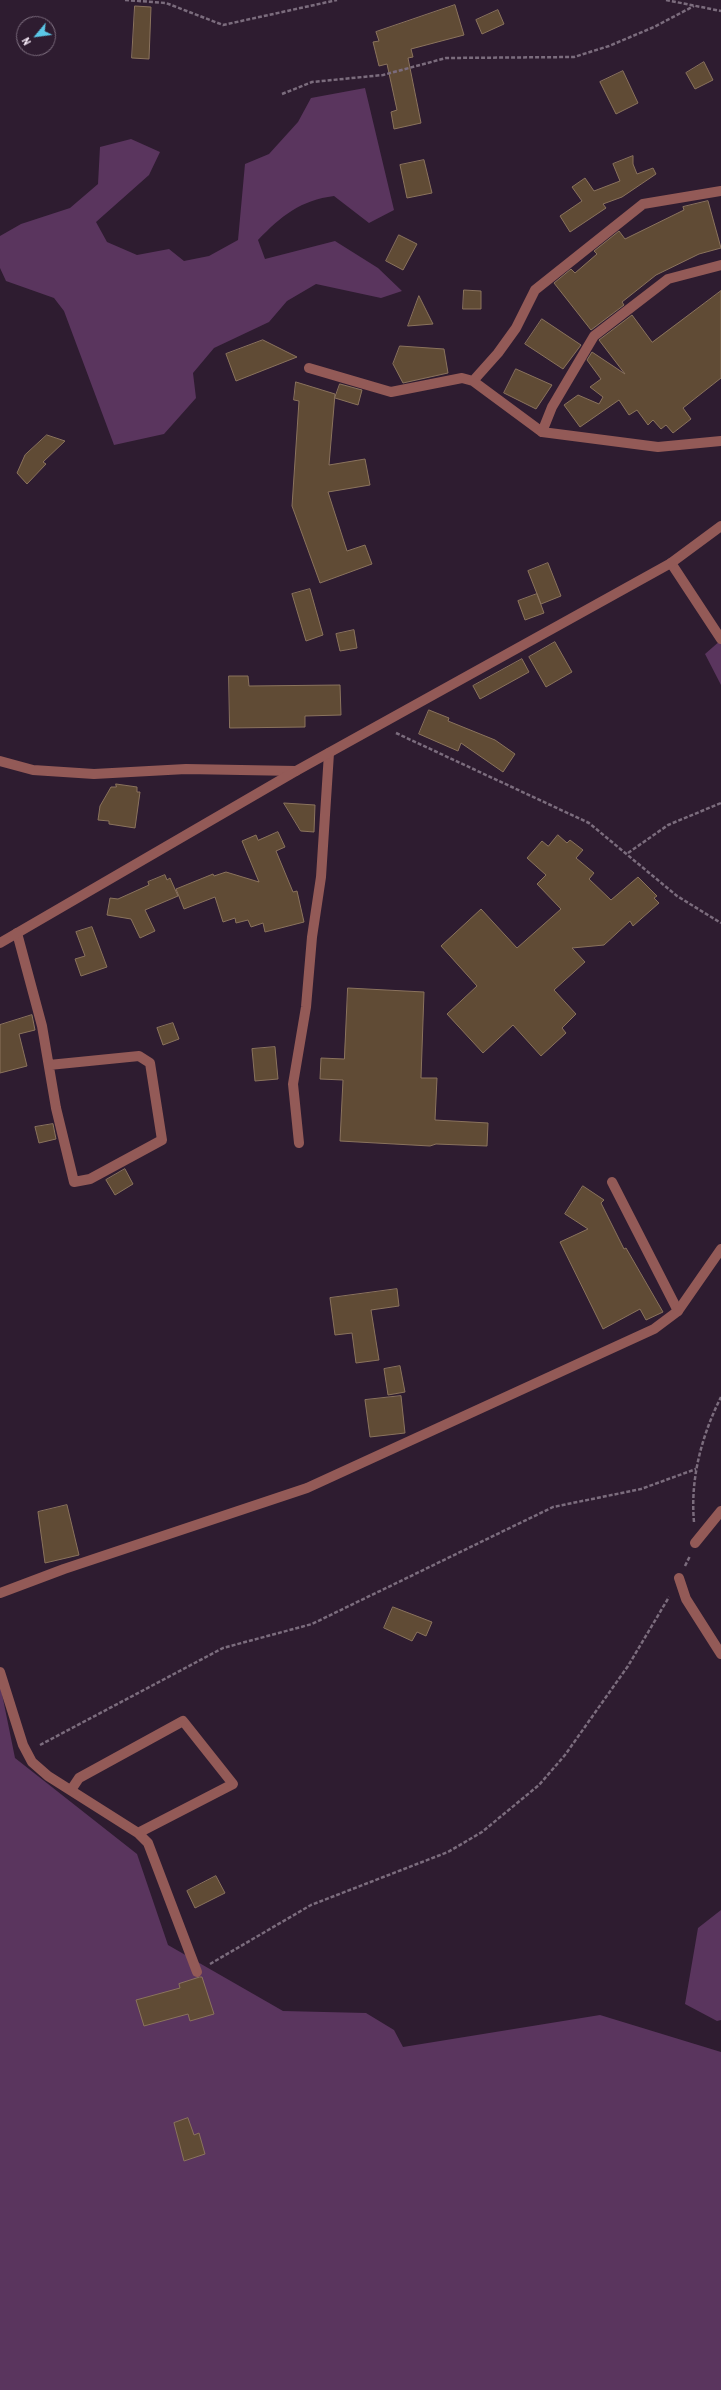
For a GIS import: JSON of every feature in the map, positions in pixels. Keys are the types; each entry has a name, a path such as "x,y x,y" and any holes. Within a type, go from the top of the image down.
{"street":[{"path":"473,381 498,353 516,328 535,290 644,204 721,191"},
{"path":"542,432 552,407 594,336 668,279 721,266"},
{"path":"308,368 391,392 462,378 473,381 542,432 658,447 721,441"},
{"path":"0,943 296,771 671,563 721,526"},
{"path":"671,563 721,639"},
{"path":"299,1143 293,1084 306,1007 312,937 321,877 329,753"},
{"path":"0,761 33,770 94,774 186,769 296,771"},
{"path":"17,933 42,1026 56,1108 74,1182 90,1179 162,1140 150,1063 139,1056 49,1064"},
{"path":"612,1182 678,1311"},
{"path":"0,1593 64,1568 307,1488 654,1329 678,1311 721,1249"},
{"path":"695,1543 721,1511"},
{"path":"679,1578 686,1599 721,1654"},
{"path":"0,1672 32,1762 48,1776 138,1833 148,1843 197,1972"},
{"path":"71,1790 79,1778 183,1721 233,1784 138,1833"}],"path":[{"path":"125,0 166,3 223,25 337,0"},
{"path":"666,0 721,11"},
{"path":"282,94 312,82 383,75 446,58 574,58 648,30 694,6"},
{"path":"378,725 589,823 628,853 677,896 721,923"},
{"path":"628,853 668,825 721,803"},
{"path":"197,1972 310,1905 448,1852 482,1832 539,1785 565,1755 628,1666 679,1578 695,1543 692,1494 696,1469 710,1418 721,1396"},
{"path":"27,1751 223,1648 312,1624 553,1507 641,1489 696,1469"}],"shaded area":[{"path":"365,88 394,210 369,223 334,196 322,198 311,201 292,210 258,240 265,259 335,241 378,268 402,291 381,298 316,284 287,301 269,322 214,348 193,373 196,398 164,434 114,445 64,311 54,298 6,281 0,268 0,236 21,224 70,208 98,184 100,147 131,139 160,152 149,175 96,222 107,242 137,255 169,249 184,261 209,256 238,240 245,164 269,154 298,122 311,98"},
{"path":"721,640 721,685 705,654"},
{"path":"0,1684 15,1758 137,1854 168,1945 283,2011 366,2013 394,2030 403,2047 600,2015 721,2052 721,2390 0,2390"},
{"path":"721,1910 721,2020 717,2021 685,2004 698,1928"}],"building":[{"path":"455,5 464,35 411,49 413,57 408,58 421,123 394,129 391,112 397,110 387,64 379,66 373,42 379,41 376,32"},
{"path":"135,6 151,7 149,59 132,58"},
{"path":"498,10 504,24 482,34 476,20"},
{"path":"704,62 713,80 695,89 686,73"},
{"path":"623,71 638,103 616,114 600,82"},
{"path":"633,156 633,164 637,174 653,168 656,174 622,197 603,204 606,208 570,232 560,216 582,201 572,187 585,178 594,191 620,181 613,164"},
{"path":"424,160 432,193 407,198 400,165"},
{"path":"708,201 721,248 699,254 656,275 622,302 624,305 591,330 554,283 571,269 575,273 597,254 594,251 619,231 625,239 684,210 683,207"},
{"path":"399,235 417,244 403,270 386,261"},
{"path":"464,290 481,291 481,309 463,309"},
{"path":"721,291 721,378 683,408 691,419 673,433 666,425 661,429 653,420 648,425 637,410 629,415 619,400 580,427 564,405 578,395 599,404 603,397 590,387 601,379 587,360 592,352 625,374 599,340 632,315 652,342"},
{"path":"419,296 433,324 408,326"},
{"path":"542,319 581,345 563,369 525,344"},
{"path":"263,340 297,357 236,381 226,354"},
{"path":"400,346 444,349 448,373 403,383 393,364"},
{"path":"516,369 552,385 536,409 504,393"},
{"path":"296,382 335,394 329,465 365,459 370,485 328,492 347,551 365,545 372,564 320,583 292,506 299,401 294,400"},
{"path":"340,384 362,390 358,405 335,398"},
{"path":"47,435 65,441 43,462 46,464 27,484 17,473 25,455"},
{"path":"548,563 561,596 541,604 528,571"},
{"path":"310,589 323,635 306,641 292,594"},
{"path":"537,594 544,613 525,620 518,601"},
{"path":"354,630 357,648 340,651 336,634"},
{"path":"555,642 572,672 546,687 529,657"},
{"path":"522,659 529,672 480,699 473,686"},
{"path":"229,676 248,676 249,686 340,685 341,715 305,716 305,727 230,728"},
{"path":"429,710 449,718 448,721 495,740 515,754 503,772 461,743 458,751 419,734"},
{"path":"116,784 137,787 137,792 140,792 135,828 109,824 109,821 98,820 100,806 111,787 116,787"},
{"path":"284,803 315,805 314,832 301,831"},
{"path":"278,832 285,847 276,851 293,892 297,891 304,922 265,932 263,923 251,927 248,920 236,923 235,918 223,922 215,897 184,909 176,889 213,874 214,876 226,872 259,882 242,841 256,835 258,840"},
{"path":"558,835 567,843 570,840 583,850 576,858 594,873 589,879 611,900 638,877 657,896 654,898 659,903 633,926 630,921 604,945 572,948 585,962 554,990 576,1014 562,1028 566,1033 541,1056 513,1025 483,1053 447,1014 477,986 441,946 481,909 517,948 561,909 537,884 546,875 527,858 542,841 548,846"},
{"path":"165,875 167,880 170,878 178,896 145,910 155,931 140,938 131,919 107,915 110,898 118,899 149,885 148,882"},
{"path":"92,927 107,967 81,976 75,959 85,956 76,932"},
{"path":"348,988 424,992 421,1078 437,1078 435,1120 488,1123 487,1146 436,1144 430,1146 340,1141 343,1080 320,1079 321,1058 344,1059"},
{"path":"32,1015 35,1030 19,1034 27,1066 0,1073 0,1025"},
{"path":"173,1023 179,1039 163,1045 157,1028"},
{"path":"275,1047 278,1079 255,1081 252,1049"},
{"path":"53,1124 56,1139 39,1143 35,1127"},
{"path":"125,1169 133,1184 115,1195 106,1180"},
{"path":"583,1186 604,1200 601,1203 624,1249 626,1248 663,1312 646,1320 640,1309 603,1329 560,1242 588,1229 565,1214"},
{"path":"397,1289 399,1306 371,1310 379,1360 356,1363 352,1333 335,1335 330,1298"},
{"path":"400,1366 405,1392 388,1395 384,1369"},
{"path":"401,1396 405,1433 370,1437 365,1400"},
{"path":"67,1505 79,1555 45,1563 38,1512"},
{"path":"393,1607 432,1622 426,1636 417,1632 412,1641 384,1628"},
{"path":"216,1876 225,1893 195,1908 187,1891"},
{"path":"202,1977 214,2014 190,2021 188,2014 144,2026 136,2000 180,1988 179,1984"},
{"path":"188,2118 194,2135 199,2133 205,2154 184,2161 174,2123"}]}
